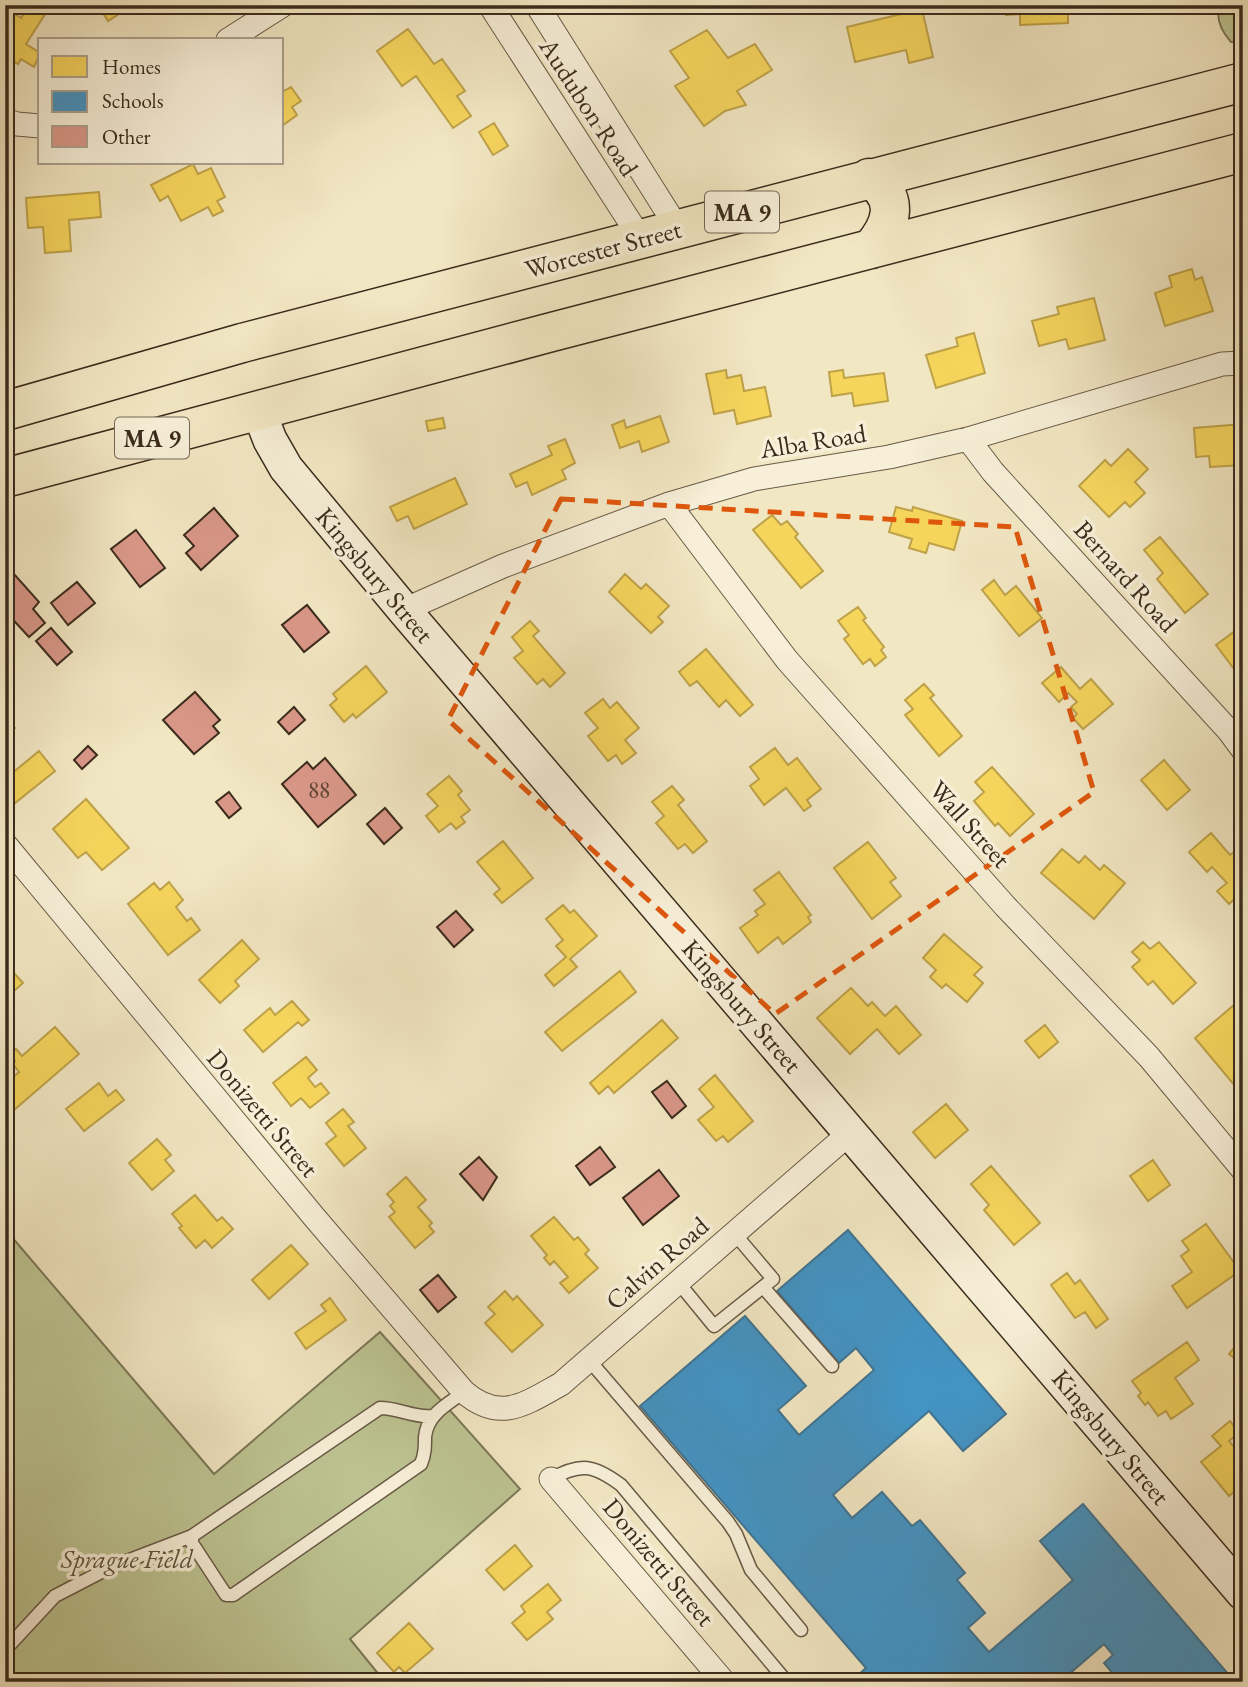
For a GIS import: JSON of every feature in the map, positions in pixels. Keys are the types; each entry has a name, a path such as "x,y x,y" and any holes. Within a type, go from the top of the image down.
{"highway":[{"name":"Worcester Street","path":"5,411 242,342 1243,82"},
{"name":"MA 9","path":"5,478 258,409 1243,152"},
{"path":"869,178 886,193 890,210 885,229 871,249"}],"main road":[{"name":"Kingsbury Street","path":"258,409 270,440 286,468 404,610 1240,1585"}],"street":[{"path":"231,38 283,5"},
{"name":"Audubon Road","path":"490,5 641,239"},
{"name":"Audubon Road","path":"537,5 678,229"},
{"path":"5,120 38,126"},
{"name":"Alba Road","path":"404,610 503,566 669,504 754,479 889,457 968,439 1222,364 1243,363"},
{"name":"Bernard Road","path":"968,439 993,472 1229,731 1243,750"},
{"name":"Wall Street","path":"669,504 787,660 1005,906 1149,1058 1243,1170"},
{"name":"Donizetti Street","path":"5,844 315,1218 464,1392 480,1405 487,1406"},
{"name":"Calvin Road","path":"487,1406 503,1409 524,1405 561,1384 851,1132"},
{"name":"Donizetti Street","path":"551,1479 724,1682"}],"lane":[{"path":"678,1282 714,1326 764,1287 773,1279 734,1233"},
{"path":"764,1287 832,1366"},
{"path":"589,1360 728,1522 751,1570 802,1630"},
{"path":"5,1650 55,1596 111,1567 192,1536 380,1408 399,1410 416,1417 432,1416 464,1392"},
{"path":"192,1536 192,1543 226,1595 233,1595 421,1464 432,1416"},
{"path":"551,1479 572,1468 587,1468 604,1472 621,1485 787,1682"}],"highlighted area":[{"path":"561,499 1015,527 1094,792 775,1014 448,720"}],"green space":[{"path":"1220,5 1243,5 1243,39 1239,42 1231,42 1222,30 1218,15"},
{"name":"Sprague Field","path":"5,1229 214,1474 380,1332 520,1489 350,1639 385,1682 5,1682"}],"building: Homes":[{"path":"30,5 51,5 26,44 38,52 34,67 21,59 18,64 5,56 5,8 21,18"},
{"path":"98,5 133,5 108,21"},
{"path":"1006,5 1068,5 1068,23 1020,25 1020,14 1006,15"},
{"path":"922,9 933,57 909,63 906,50 855,62 847,27"},
{"path":"408,29 434,64 442,59 465,91 457,96 471,116 453,128 416,76 402,86 377,51"},
{"path":"707,30 728,58 755,44 772,70 737,91 746,105 725,111 704,126 675,86 689,78 670,51"},
{"path":"291,87 301,101 292,107 297,115 284,125 284,91"},
{"path":"494,123 508,146 493,155 479,132"},
{"path":"193,164 198,174 211,168 225,197 217,201 223,211 213,216 208,207 181,221 168,196 160,201 151,185"},
{"path":"99,192 101,217 69,220 71,251 45,253 43,227 28,228 26,198"},
{"path":"1192,269 1195,280 1202,277 1213,311 1165,326 1155,293 1172,287 1169,276"},
{"path":"1094,298 1105,340 1069,349 1066,339 1039,346 1032,321 1059,314 1057,307"},
{"path":"974,333 985,373 936,388 926,355 958,346 956,338"},
{"path":"726,370 727,378 741,375 744,391 765,387 771,416 737,424 734,410 714,414 706,374"},
{"path":"843,370 844,378 884,373 888,401 854,406 852,393 832,396 829,372"},
{"path":"660,416 669,442 642,452 639,441 620,448 612,425 624,420 626,428"},
{"path":"443,418 445,428 428,431 426,421"},
{"path":"1243,424 1243,465 1210,467 1209,456 1196,457 1194,428"},
{"path":"565,439 575,463 562,470 566,479 532,495 527,482 516,487 510,474 552,455 548,446"},
{"path":"1128,449 1148,469 1135,482 1145,493 1130,507 1125,502 1109,517 1079,486 1105,460 1111,466"},
{"path":"455,478 467,504 414,529 408,516 397,521 390,507"},
{"path":"896,507 912,511 913,507 962,521 954,550 929,543 926,553 909,548 912,539 889,532"},
{"path":"772,515 781,525 787,521 798,534 795,537 823,571 801,588 753,530"},
{"path":"1160,537 1208,594 1185,613 1157,579 1163,573 1144,550"},
{"path":"625,574 641,589 646,584 669,606 658,617 663,622 651,633 609,592"},
{"path":"994,580 1005,595 1016,586 1042,618 1019,636 982,590"},
{"path":"858,607 866,618 863,620 884,647 881,650 886,657 875,666 870,659 863,664 844,639 849,635 838,621"},
{"path":"530,621 539,631 533,636 565,673 550,687 543,679 537,684 514,658 523,651 512,637"},
{"path":"1243,625 1243,681 1216,645"},
{"path":"706,649 753,705 740,716 726,700 719,707 697,681 690,686 679,672"},
{"path":"366,666 387,692 356,718 353,714 344,722 330,705 337,699 333,694"},
{"path":"1061,667 1080,689 1091,679 1113,704 1083,729 1073,718 1077,714 1071,707 1077,702 1068,693 1059,702 1042,683"},
{"path":"924,684 934,695 930,698 962,736 939,756 905,715 913,709 905,700"},
{"path":"603,699 610,708 617,702 639,728 625,740 636,753 622,764 616,755 608,761 588,736 598,728 585,713"},
{"path":"5,716 15,728 5,736"},
{"path":"775,748 788,765 797,758 821,789 807,800 811,806 804,811 786,788 764,805 750,786 759,779 750,767"},
{"path":"39,751 55,771 15,803 5,791 5,779"},
{"path":"1164,760 1190,790 1167,810 1141,780"},
{"path":"992,767 1034,814 1010,836 998,823 995,826 974,801 984,792 975,782"},
{"path":"449,776 462,791 458,795 470,810 461,817 465,822 456,829 451,823 439,832 426,816 438,806 427,794"},
{"path":"672,786 684,800 678,805 707,841 693,853 685,844 678,849 656,823 664,816 652,802"},
{"path":"86,799 129,848 102,870 86,852 78,858 53,829"},
{"path":"1211,833 1230,855 1238,849 1243,854 1243,897 1239,895 1229,904 1217,891 1227,883 1212,867 1207,872 1189,852"},
{"path":"503,841 533,878 502,903 494,894 500,889 477,862"},
{"path":"868,842 896,878 890,882 901,896 872,919 834,868"},
{"path":"1062,849 1079,863 1085,856 1100,870 1104,865 1125,883 1094,919 1041,873"},
{"path":"779,872 811,915 808,917 811,922 783,944 778,937 758,953 740,928 758,915 755,911 765,904 754,890"},
{"path":"169,882 183,900 176,907 187,921 191,918 200,930 168,955 128,904 154,883 160,890"},
{"path":"563,905 570,913 574,910 597,936 570,959 577,967 554,986 545,975 566,957 556,946 563,940 546,919"},
{"path":"944,934 982,967 974,975 983,983 967,1002 946,984 942,988 930,977 936,970 923,958"},
{"path":"242,940 259,959 235,981 239,986 220,1003 199,980"},
{"path":"1143,942 1150,949 1159,942 1196,983 1173,1004 1153,981 1148,985 1132,967 1140,960 1132,952"},
{"path":"5,963 23,983 5,999"},
{"path":"620,971 636,992 562,1051 545,1032"},
{"path":"851,988 868,1006 872,1002 885,1016 896,1006 921,1035 899,1054 877,1029 850,1054 817,1018"},
{"path":"292,1001 309,1020 302,1026 298,1022 263,1052 244,1030 270,1008 275,1015"},
{"path":"1234,1005 1243,1015 1243,1090 1240,1092 1195,1038"},
{"path":"662,1020 678,1038 614,1093 608,1086 599,1094 590,1083"},
{"path":"1045,1025 1058,1042 1039,1058 1025,1041"},
{"path":"55,1027 79,1054 14,1110 5,1100 5,1084 19,1072 12,1063 15,1061 10,1054 16,1049 22,1056"},
{"path":"306,1057 317,1070 308,1078 315,1087 321,1083 329,1093 310,1108 301,1098 291,1106 273,1083"},
{"path":"715,1075 753,1121 728,1142 723,1136 716,1141 698,1120 714,1107 699,1089"},
{"path":"99,1083 108,1096 116,1090 124,1100 84,1131 66,1109"},
{"path":"946,1104 968,1130 935,1158 913,1132"},
{"path":"343,1109 354,1122 348,1126 366,1148 344,1166 326,1144 336,1136 326,1123"},
{"path":"157,1139 171,1155 165,1160 174,1171 152,1190 129,1163"},
{"path":"1153,1160 1170,1185 1148,1201 1130,1176"},
{"path":"991,1166 1040,1223 1014,1245 984,1210 989,1205 971,1184"},
{"path":"406,1177 426,1200 418,1207 432,1223 429,1226 434,1232 415,1248 389,1217 395,1212 390,1206 394,1202 387,1194"},
{"path":"195,1195 217,1221 222,1217 233,1229 212,1248 205,1240 196,1248 179,1228 182,1226 172,1214"},
{"path":"554,1217 574,1240 578,1237 589,1250 585,1254 598,1268 569,1293 560,1283 568,1277 554,1261 550,1265 544,1258 547,1255 531,1236"},
{"path":"1206,1224 1240,1271 1187,1308 1172,1286 1192,1272 1181,1256 1189,1250 1182,1241"},
{"path":"291,1245 308,1264 269,1299 252,1280"},
{"path":"1067,1273 1075,1284 1080,1280 1108,1319 1096,1328 1085,1312 1075,1318 1051,1285"},
{"path":"505,1291 513,1300 517,1296 543,1325 512,1352 485,1323 495,1314 488,1307"},
{"path":"330,1298 346,1320 306,1349 295,1333 326,1311 321,1305"},
{"path":"1243,1337 1243,1364 1229,1354"},
{"path":"1187,1342 1199,1360 1175,1378 1193,1404 1171,1419 1166,1411 1158,1416 1148,1402 1145,1405 1138,1396 1141,1393 1132,1381"},
{"path":"1230,1421 1239,1433 1229,1441 1243,1458 1243,1475 1235,1482 1240,1487 1229,1496 1201,1462 1221,1446 1212,1436"},
{"path":"515,1545 532,1566 504,1590 486,1570"},
{"path":"548,1584 561,1600 547,1612 553,1619 527,1640 512,1623 525,1612 521,1606"},
{"path":"409,1623 433,1649 405,1673 399,1667 394,1672 377,1653"}],"building: Schools":[{"path":"848,1230 1006,1414 963,1451 929,1411 833,1495 852,1518 882,1492 912,1526 920,1520 965,1573 957,1580 985,1613 968,1628 989,1652 1073,1580 1040,1541 1083,1504 1235,1682 1120,1682 1104,1663 1113,1655 1104,1644 1060,1682 850,1682 866,1668 640,1406 745,1316 806,1386 778,1410 799,1435 874,1370 856,1348 839,1363 777,1291"}],"building: Other":[{"path":"214,508 238,536 201,570 186,553 194,546 184,535"},
{"path":"136,530 165,568 140,587 111,549"},
{"path":"5,564 39,602 33,609 45,623 29,637 5,611"},
{"path":"77,582 95,603 68,625 51,603"},
{"path":"307,605 329,632 304,652 282,625"},
{"path":"51,628 72,652 57,665 36,641"},
{"path":"195,692 220,720 213,726 219,733 194,754 163,720"},
{"path":"294,707 305,720 289,734 278,722"},
{"path":"88,746 97,755 82,769 74,760"},
{"path":"325,758 356,795 318,827 282,784 307,762 313,769"},
{"path":"229,792 241,808 229,818 216,802"},
{"path":"385,808 402,828 384,844 367,824"},
{"path":"456,911 473,930 454,947 437,927"},
{"path":"667,1081 686,1106 672,1118 652,1092"},
{"path":"600,1147 615,1167 590,1185 576,1166"},
{"path":"479,1157 497,1177 483,1200 460,1174"},
{"path":"659,1170 679,1196 643,1225 623,1198"},
{"path":"438,1275 456,1297 438,1312 420,1290"}]}
